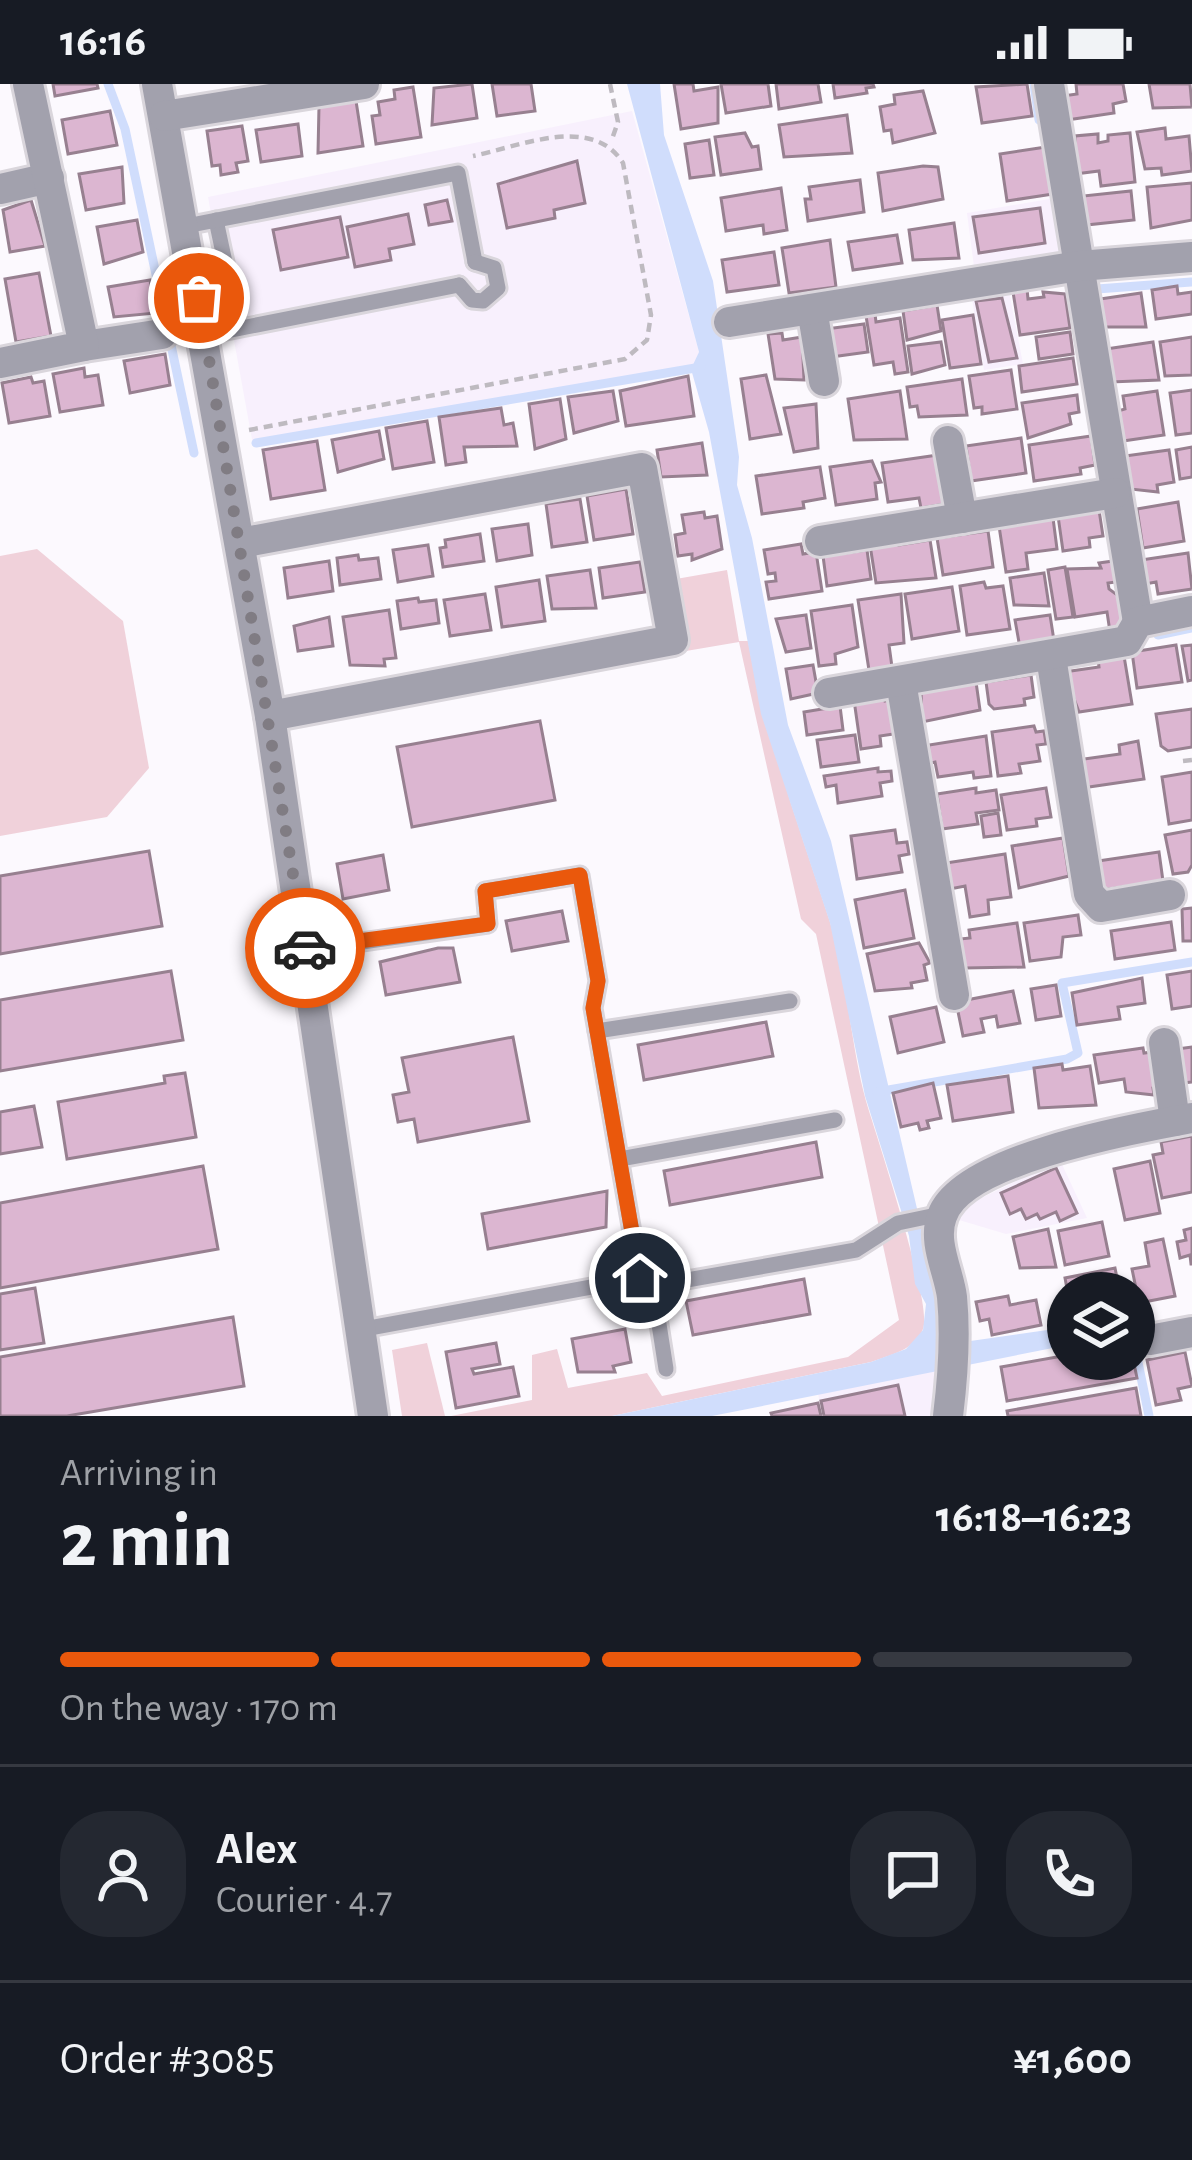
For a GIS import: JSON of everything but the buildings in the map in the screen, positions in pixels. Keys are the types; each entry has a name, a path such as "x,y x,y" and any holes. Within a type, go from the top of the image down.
{"street":[{"path":"28,84 84,346"},
{"path":"158,84 164,116 201,223 206,335 364,1329 373,1416"},
{"path":"164,116 364,84"},
{"path":"829,693 1127,641 1138,622 1048,84"},
{"path":"0,188 49,178"},
{"path":"729,322 1078,266 1192,257"},
{"path":"812,309 824,382"},
{"path":"0,363 162,334"},
{"path":"948,441 962,518"},
{"path":"241,543 643,468 673,640 269,716"},
{"path":"820,541 1115,493"},
{"path":"1138,622 1192,610"},
{"path":"1051,657 1089,894 1101,907 1169,896"},
{"path":"901,682 954,994"},
{"path":"948,1416 955,1338 940,1239 942,1214 970,1189 1022,1160 1084,1138 1184,1120 1164,1043"},
{"path":"1155,1339 1192,1332"}],"lane":[{"path":"239,328 201,223 458,173 475,262"},
{"path":"475,262 494,268 498,288 482,301 472,300 459,285 460,275 475,262"},
{"path":"206,335 459,285"},
{"path":"305,950 488,924 485,891 580,875 598,981 597,1031 666,1369"},
{"path":"597,1031 790,1001"},
{"path":"620,1159 835,1120"},
{"path":"364,1329 856,1250 898,1223 942,1214"}],"path":[{"path":"610,84 619,122 611,144"},
{"path":"1183,761 1192,760"}],"shaded area":[{"path":"632,111 699,352 692,371 253,445 208,197"},
{"path":"1061,197 1064,259 975,274 967,213"},
{"path":"1008,286 1023,364 984,370 971,293"},
{"path":"37,549 123,621 149,768 107,817 0,836 0,556"},
{"path":"727,570 739,641 748,641 774,748 836,944 866,1101 920,1288 923,1329 908,1347 871,1362 612,1416 451,1416 532,1400 532,1355 557,1349 568,1388 647,1373 662,1396 848,1357 899,1320 816,934 801,919 739,642 686,651 676,579"},
{"path":"1060,1160 1087,1218 1006,1234 959,1220 971,1203"},
{"path":"427,1343 445,1416 402,1416 392,1350"},
{"path":"936,1371 933,1416 823,1416 818,1394"}],"water":[{"path":"627,84 660,84 664,135 713,281 739,457 737,485 752,538 788,725 831,841 937,1294 942,1345 1047,1330 1047,1349 712,1416 612,1416 871,1362 906,1349 923,1330 926,1304 915,1284 909,1236 865,1096 830,923 761,714 709,432 691,369 699,352"}],"waterway":[{"path":"108,84 125,129 194,453"},
{"path":"1034,84 1039,120"},
{"path":"1097,289 1191,282"},
{"path":"256,443 701,367"},
{"path":"1158,635 1192,628"},
{"path":"877,1092 1067,1059 1078,1053 1062,983 1192,962"},
{"path":"1142,1380 1149,1416"}],"way so far":[{"path":"199,298 305,948"}],"route":[{"path":"305,948 488,924 485,891 580,875 598,981 593,1008 640,1278"}]}
